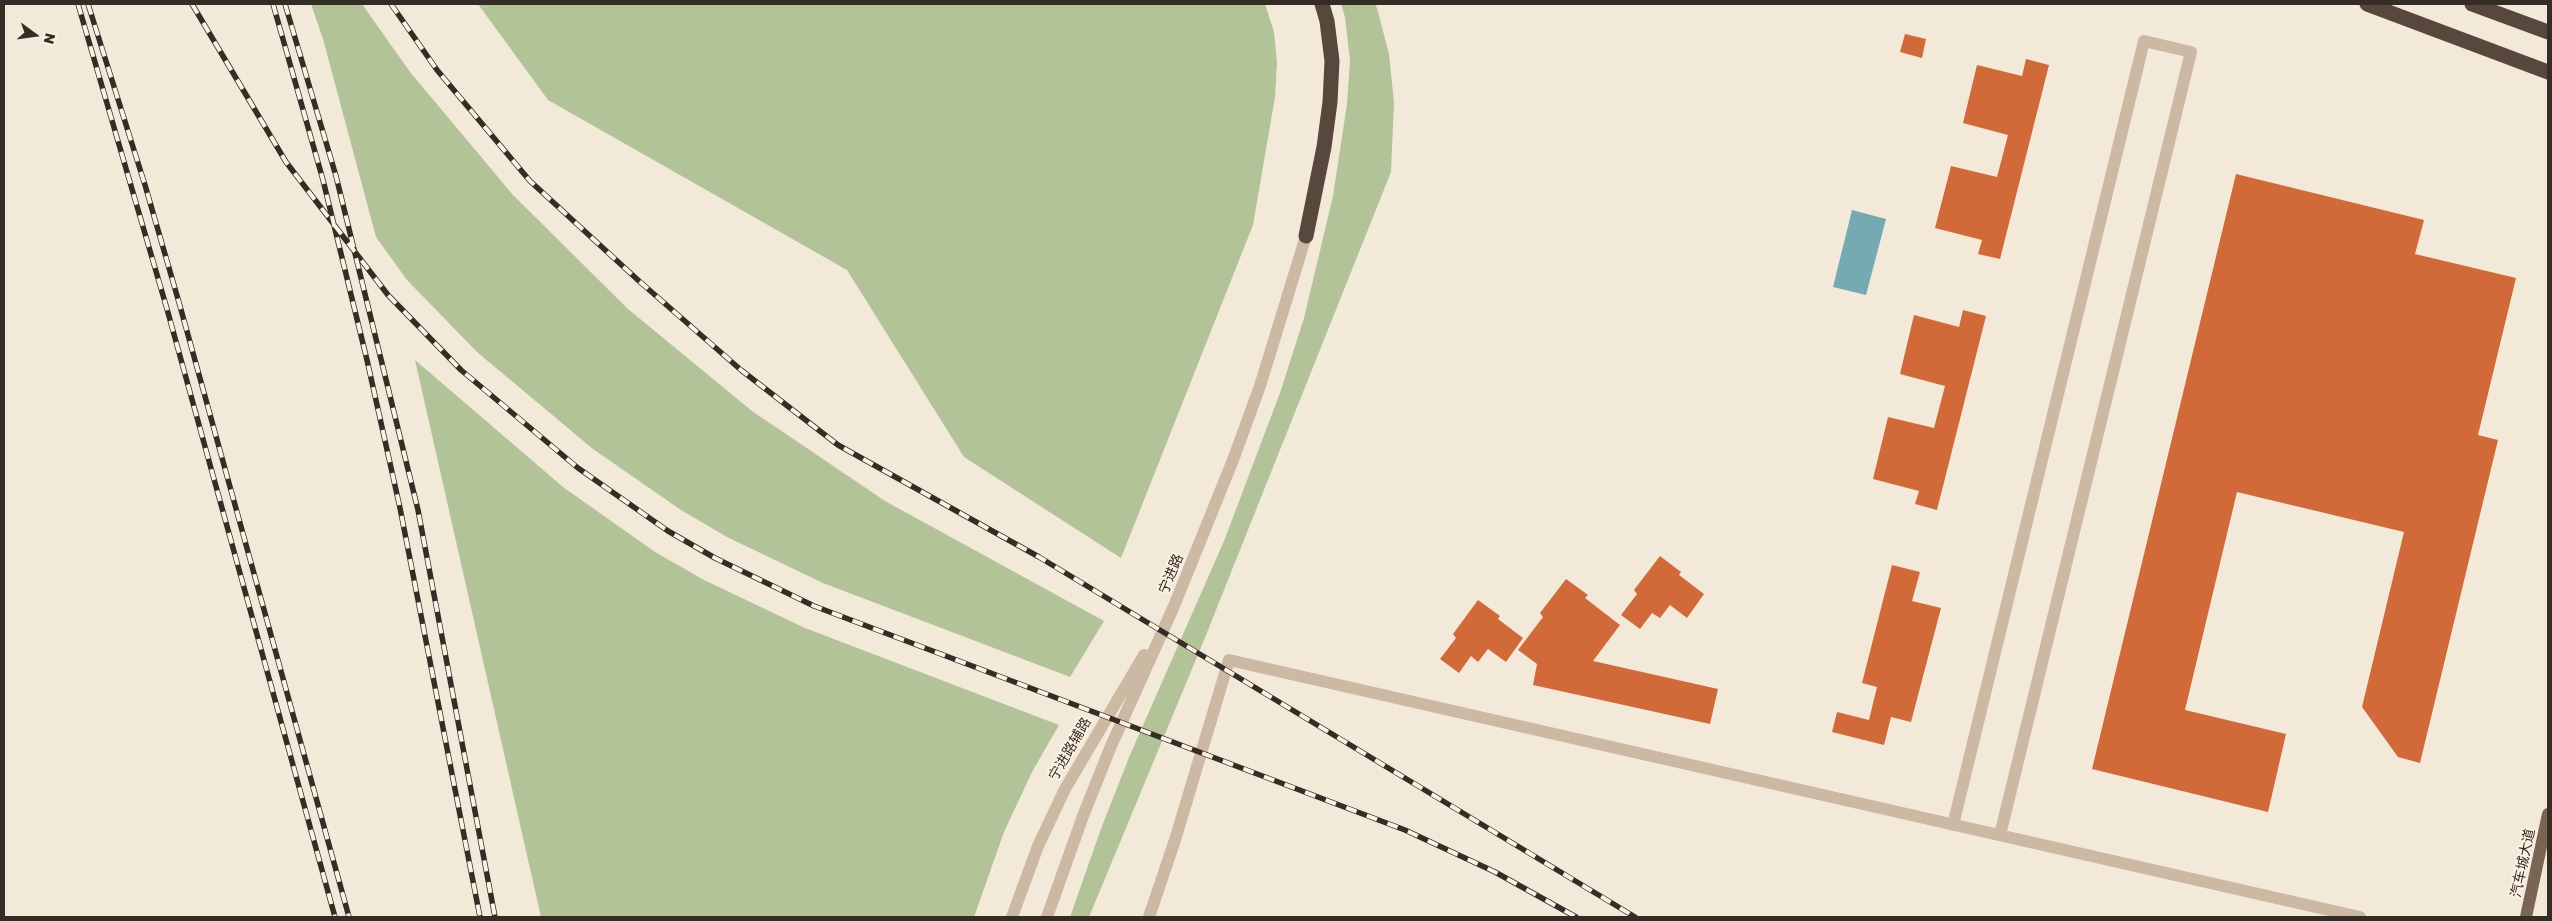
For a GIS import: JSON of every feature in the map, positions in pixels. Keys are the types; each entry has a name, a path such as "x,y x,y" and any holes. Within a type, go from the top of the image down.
{"highway":[{"path":"1306,236 1330,102 1332,61 1327,21 1322,4"},
{"path":"2367,4 2548,72"},
{"path":"2472,4 2548,32"}],"main road":[{"name":"汽车城大道","path":"2526,917 2548,814"}],"street":[{"path":"1953,824 2144,41 2191,52 2000,835"},
{"name":"宁进路","path":"1048,917 1083,816 1111,746 1174,606 1237,451 1260,386 1306,236"},
{"name":"宁进路辅路","path":"1012,917 1038,846 1064,789 1174,606"},
{"path":"1149,917 1175,840 1229,660 2360,917"}],"green space":[{"path":"311,4 362,4 410,72 513,195 628,309 752,411 885,501 1104,621 1070,677 823,583 727,537 681,510 593,449 477,352 407,280 376,237 323,39"},
{"path":"478,4 1265,4 1274,32 1277,63 1275,97 1253,225 1121,558 964,457 847,270 548,100"},
{"path":"1341,4 1375,4 1377,8 1389,54 1394,103 1391,172 1204,640 1089,917 1070,917 1102,826 1130,755 1224,541 1280,393 1304,318 1333,196 1347,104 1350,61 1345,17"},
{"path":"415,360 563,487 655,552 704,580 805,628 1059,725 1032,772 1004,832 974,917 541,917"}],"water":[{"path":"1852,210 1886,219 1866,295 1833,287"}],"building":[{"path":"1905,34 1926,39 1922,58 1900,52"},
{"path":"2026,59 2049,65 2000,259 1978,254 1982,240 1935,228 1951,166 1997,177 2008,135 1963,123 1977,65 2022,76"},
{"path":"2236,174 2424,220 2415,254 2516,278 2478,435 2498,440 2420,763 2398,757 2362,707 2404,532 2237,492 2185,710 2286,734 2268,812 2092,769"},
{"path":"1963,310 1986,316 1937,510 1915,504 1919,491 1873,479 1888,417 1934,428 1945,386 1900,374 1914,315 1959,327"},
{"path":"1660,556 1681,572 1679,575 1704,594 1687,618 1670,605 1660,618 1652,613 1640,629 1621,615 1637,594 1634,590"},
{"path":"1892,565 1920,572 1912,601 1941,608 1911,722 1891,717 1884,745 1832,732 1837,712 1869,720 1877,687 1862,683"},
{"path":"1566,579 1588,595 1585,598 1620,625 1593,661 1718,689 1710,724 1533,685 1537,664 1518,650 1543,617 1540,613"},
{"path":"1478,600 1500,616 1498,619 1523,638 1506,662 1488,649 1478,662 1471,656 1459,673 1440,659 1456,638 1453,634"}],"railway":[{"path":"78,4 167,309 335,917"},
{"path":"88,4 145,185 180,306 349,917"},
{"path":"192,4 286,162 388,295 461,370 578,468 668,531 715,558 814,606 1405,830 1495,872 1576,917"},
{"path":"273,4 323,180 367,360 400,508 480,917"},
{"path":"285,4 336,176 418,510 495,917"},
{"path":"391,4 437,70 530,181 639,281 741,370 838,445 1039,557 1635,917"}]}
